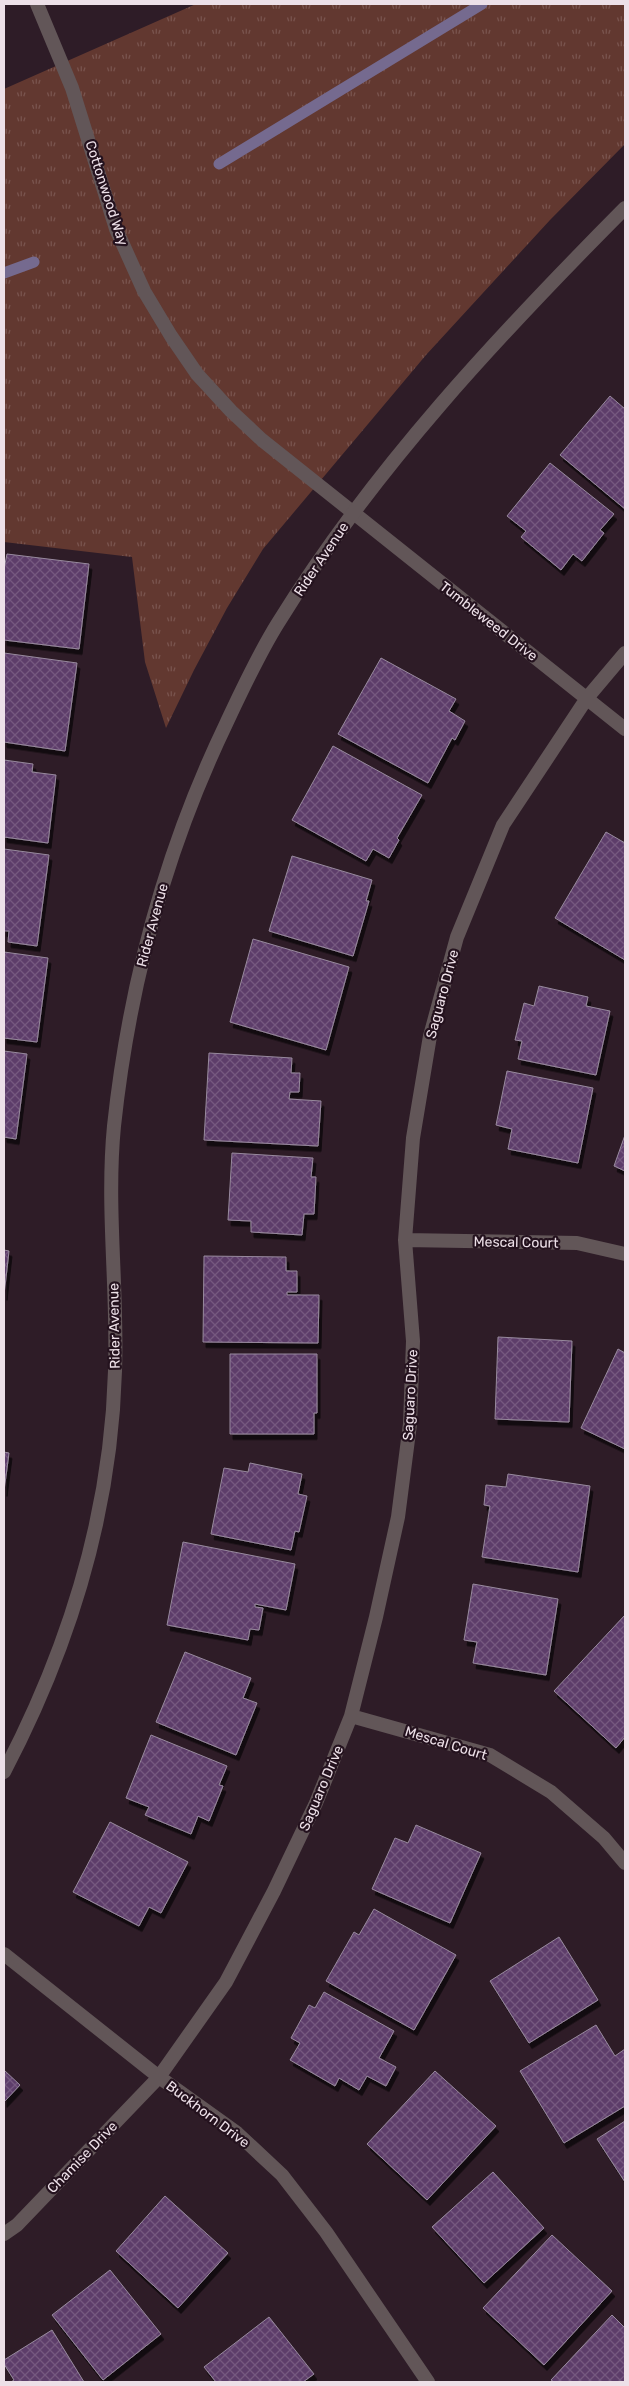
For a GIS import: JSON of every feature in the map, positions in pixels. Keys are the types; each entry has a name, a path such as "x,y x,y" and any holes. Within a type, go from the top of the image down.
{"street":[{"name":"Cottonwood Way","path":"37,4 72,88 116,229 144,291 171,336 197,374 231,411 262,440 352,513"},
{"name":"Rider Avenue","path":"4,1772 32,1717 65,1639 102,1501 113,1425 115,1368 112,1202 114,1132 122,1061 148,932 165,873 193,798 246,681 276,626 352,513 432,416 534,301 625,208"},
{"name":"Tumbleweed Drive","path":"352,513 625,729"},
{"name":"Saguaro Drive","path":"159,2077 226,1982 316,1804 351,1716 376,1617 398,1517 410,1424 413,1341 405,1240 413,1138 430,1036 458,937 503,825 587,698 625,653"},
{"name":"Mescal Court","path":"405,1240 577,1243 625,1254"},
{"name":"Mescal Court","path":"351,1716 490,1755 551,1792 604,1838 625,1863"},
{"name":"Buckhorn Drive","path":"4,1954 159,2077 237,2133 282,2175 326,2232 428,2382"},
{"name":"Chamise Drive","path":"4,2234 17,2225 159,2077"}],"green space":[{"path":"196,4 625,4 625,144 550,220 426,355 263,549 227,608 166,728 145,662 132,557 4,542 4,89"}],"building":[{"path":"610,396 625,409 625,509 560,455"},
{"path":"550,463 614,514 600,530 604,533 582,561 573,554 561,570 521,537 526,531 507,516"},
{"path":"7,554 89,564 79,649 4,640 4,569"},
{"path":"4,653 77,663 65,751 4,742"},
{"path":"381,658 456,699 449,711 465,721 455,740 452,738 428,783 338,734"},
{"path":"333,746 422,795 397,838 399,840 389,858 373,849 366,861 292,820"},
{"path":"4,760 33,764 32,772 56,775 48,843 4,837"},
{"path":"606,832 625,843 625,960 555,918"},
{"path":"4,849 49,855 37,946 8,942 9,931 4,931"},
{"path":"292,856 372,880 366,901 369,901 353,956 269,931"},
{"path":"253,939 349,967 326,1050 230,1022"},
{"path":"4,952 48,958 37,1042 4,1038"},
{"path":"539,986 588,997 586,1006 610,1011 596,1075 518,1059 522,1041 515,1040 524,1003 534,1006"},
{"path":"4,1051 27,1054 16,1139 4,1137"},
{"path":"209,1053 292,1058 291,1073 300,1073 299,1092 290,1092 289,1099 321,1101 318,1146 204,1140"},
{"path":"507,1071 593,1088 578,1163 508,1149 512,1129 496,1125"},
{"path":"625,1135 625,1171 614,1166"},
{"path":"232,1153 313,1158 311,1177 316,1177 314,1214 304,1214 302,1235 251,1232 251,1221 228,1220"},
{"path":"4,1250 9,1251 4,1295"},
{"path":"204,1256 286,1257 286,1271 297,1271 297,1292 287,1292 287,1295 319,1295 318,1343 203,1342"},
{"path":"498,1337 572,1341 569,1422 495,1419"},
{"path":"618,1349 625,1353 625,1449 581,1428"},
{"path":"230,1354 317,1354 317,1413 314,1413 314,1434 230,1434"},
{"path":"4,1452 9,1453 4,1491"},
{"path":"250,1463 302,1474 298,1494 307,1496 299,1532 295,1531 291,1550 211,1534 224,1468 248,1472"},
{"path":"508,1474 590,1486 578,1572 482,1557 490,1506 484,1505 486,1485 506,1487"},
{"path":"183,1542 295,1564 286,1610 255,1604 255,1607 263,1608 259,1630 250,1629 248,1640 167,1625"},
{"path":"473,1584 558,1599 546,1675 473,1663 477,1642 464,1640"},
{"path":"625,1615 625,1737 616,1748 554,1691"},
{"path":"185,1652 251,1678 243,1698 257,1703 236,1755 156,1722"},
{"path":"151,1735 227,1766 219,1785 223,1786 209,1821 198,1816 191,1834 145,1815 149,1807 126,1798"},
{"path":"110,1822 188,1862 161,1913 149,1907 139,1926 73,1892"},
{"path":"416,1825 481,1853 450,1923 372,1889 395,1838 408,1843"},
{"path":"374,1909 456,1955 414,2030 326,1981 354,1932 359,1935"},
{"path":"559,1937 598,2000 529,2043 490,1981"},
{"path":"324,1992 394,2031 379,2058 396,2067 386,2086 367,2076 359,2090 339,2078 335,2086 290,2060 300,2043 291,2038 309,2005 315,2008"},
{"path":"596,2025 615,2056 625,2049 625,2106 564,2143 520,2071"},
{"path":"4,2070 20,2085 4,2102"},
{"path":"435,2071 496,2126 427,2200 367,2144"},
{"path":"625,2121 625,2182 597,2139"},
{"path":"493,2172 544,2228 484,2283 432,2227"},
{"path":"165,2196 228,2253 178,2308 116,2251"},
{"path":"552,2235 612,2291 544,2365 483,2308"},
{"path":"110,2270 161,2334 103,2380 52,2315"},
{"path":"612,2315 625,2328 625,2382 554,2382 551,2380"},
{"path":"269,2317 314,2374 303,2382 216,2382 204,2367"},
{"path":"52,2330 84,2382 11,2382 14,2380 4,2364 4,2360"}],"waterway":[{"path":"219,164 482,4"},
{"path":"4,273 34,262"}]}
